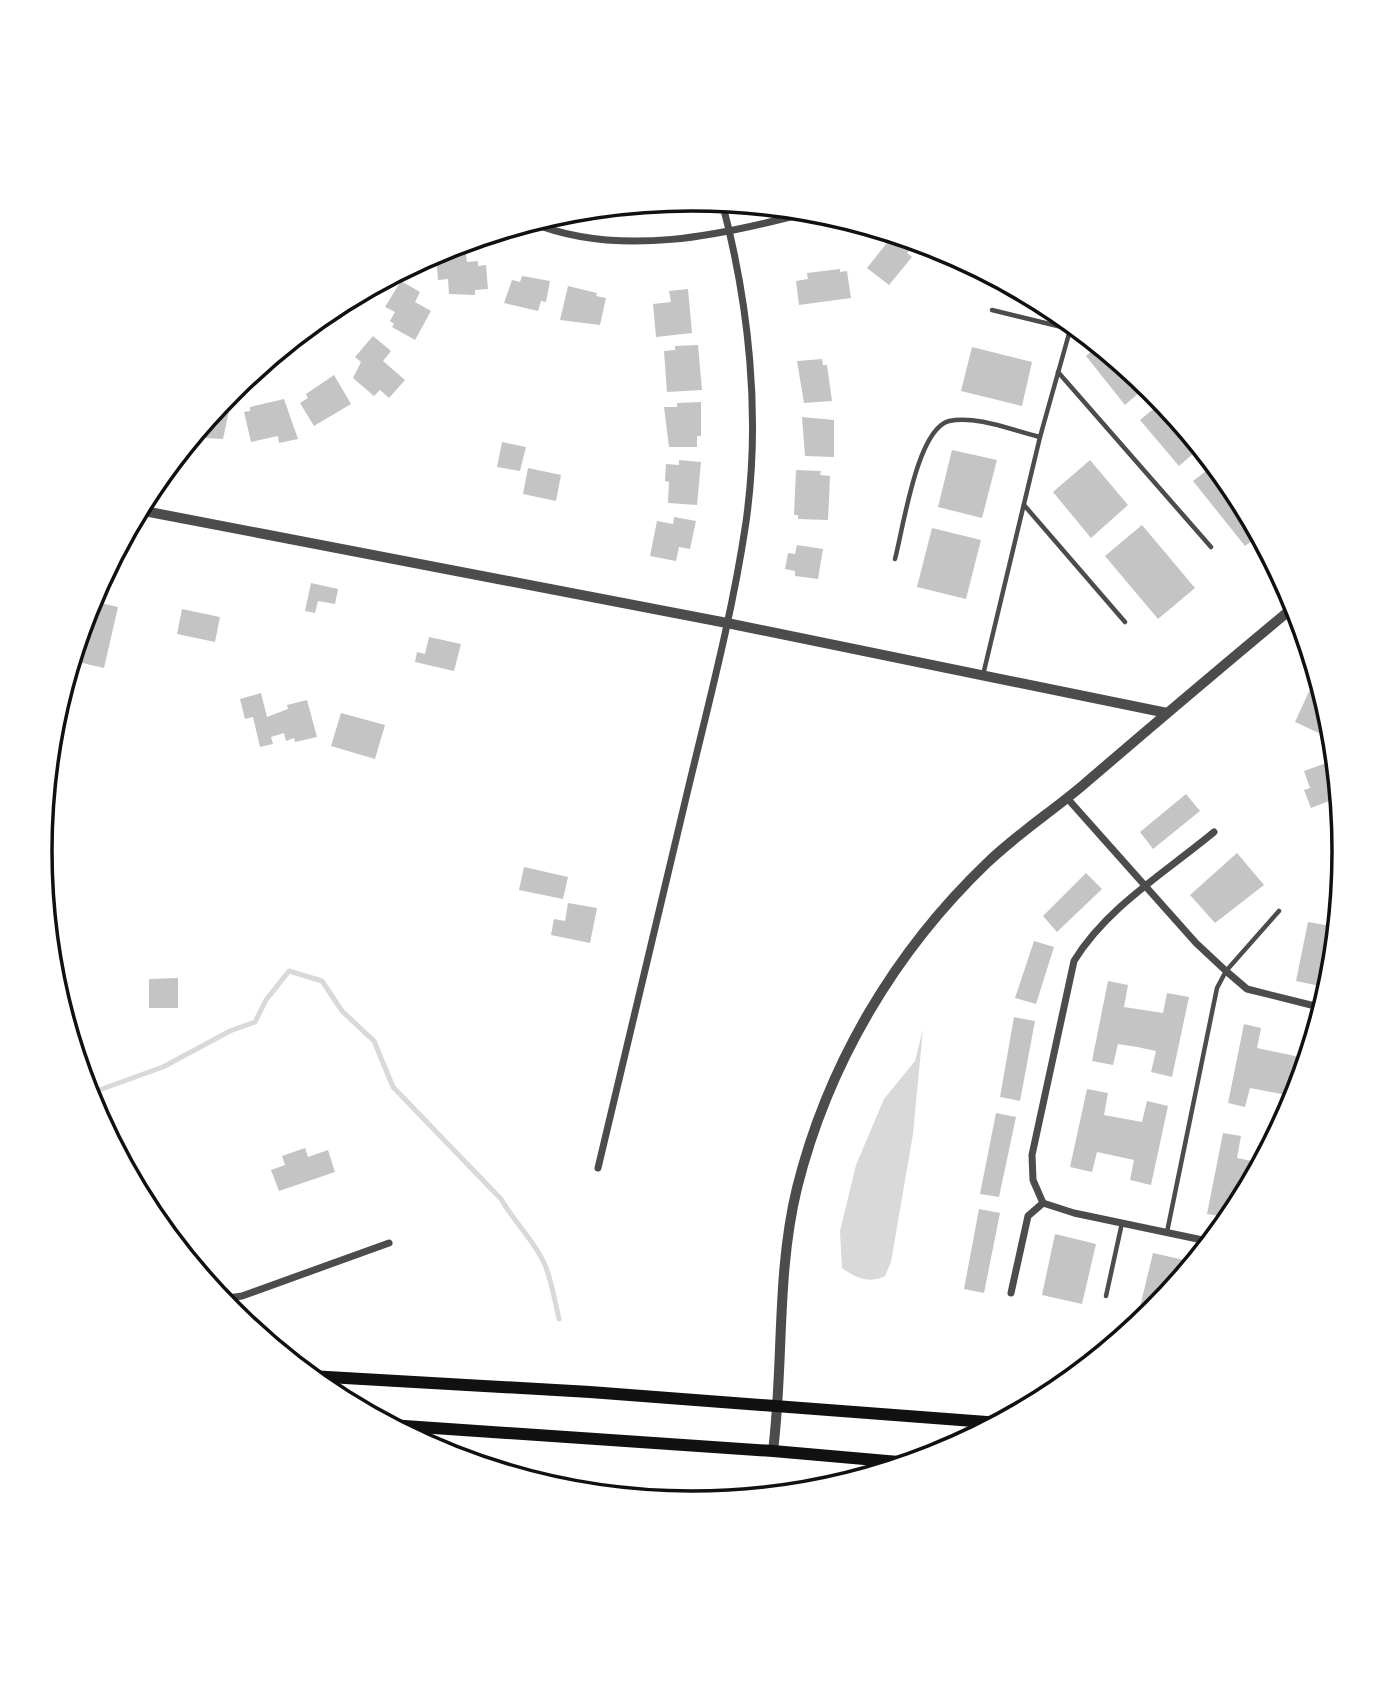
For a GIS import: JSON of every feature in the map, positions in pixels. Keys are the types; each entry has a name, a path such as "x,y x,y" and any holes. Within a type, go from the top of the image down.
{"main road":[{"path":"330,1378 577,1391 982,1422"},
{"path":"413,1427 885,1461"}],"street":[{"path":"598,1168 727,623 746,520 751,448 747,341 741,283 725,212"},
{"path":"550,227 577,235 617,239 690,237 784,217"},
{"path":"150,512 727,623 1167,713"},
{"path":"773,1451 778,1408 786,1254 797,1189 826,1102 854,1037 893,974 937,916 988,862 1068,798 1287,613"},
{"path":"1068,798 1145,887 1226,971 1248,989 1314,1005"},
{"path":"1043,1203 1032,1180 1032,1155 1074,961 1087,939 1145,887 1214,832"},
{"path":"1043,1203 1201,1240"},
{"path":"1011,1293 1028,1216 1043,1203"},
{"path":"234,1297 389,1243"}],"lane":[{"path":"992,310 1053,322"},
{"path":"983,675 1069,334"},
{"path":"1058,372 1211,547"},
{"path":"895,559 921,454 933,432 948,421 969,421 1041,437"},
{"path":"1024,505 1125,622"},
{"path":"1167,1233 1217,988 1226,971 1279,911"},
{"path":"1106,1296 1122,1223"}],"shaded area":[{"path":"923,1029 913,1134 891,1262 885,1276 874,1280 863,1279 842,1268 840,1231 856,1165 884,1099 915,1061"}],"building":[{"path":"888,242 910,250 907,253 912,257 889,285 867,268"},
{"path":"466,254 467,262 478,261 478,266 486,265 488,289 475,290 475,295 449,294 448,279 438,280 437,265"},
{"path":"840,269 840,272 847,271 851,298 799,305 796,281 808,279 807,273"},
{"path":"522,276 550,281 546,302 541,301 538,311 504,303 512,280 520,282"},
{"path":"401,281 420,292 415,302 431,311 415,340 392,327 394,324 390,321 395,312 385,307"},
{"path":"568,286 606,298 600,325 560,320"},
{"path":"688,289 692,333 656,337 653,304 671,302 669,291"},
{"path":"373,336 391,351 383,361 405,380 389,398 380,390 374,396 353,378 361,362 355,357"},
{"path":"698,345 702,390 667,392 664,351 675,350 675,346"},
{"path":"972,347 1032,362 1022,406 961,391"},
{"path":"1092,351 1139,393 1125,405 1086,356"},
{"path":"822,359 823,365 827,365 832,401 804,403 797,361"},
{"path":"334,375 351,404 314,426 300,403 308,398 306,394"},
{"path":"284,399 298,439 279,443 278,436 251,442 244,412 250,411 250,407"},
{"path":"701,402 701,436 697,436 697,447 669,447 664,407 677,407 677,403"},
{"path":"1154,408 1194,453 1179,466 1140,420"},
{"path":"229,409 223,439 205,438 211,429"},
{"path":"802,417 834,420 834,457 805,456"},
{"path":"502,442 526,447 520,471 497,467"},
{"path":"952,450 997,460 982,518 938,507"},
{"path":"679,460 701,462 697,505 668,503 666,464 679,465"},
{"path":"1090,460 1128,505 1091,538 1053,492"},
{"path":"528,468 561,475 556,501 523,494"},
{"path":"796,470 821,471 820,475 830,476 828,520 798,519 798,515 794,515"},
{"path":"1207,470 1252,541 1245,546 1193,481"},
{"path":"674,517 696,521 690,549 679,547 676,561 650,556 657,521 673,524"},
{"path":"1142,525 1195,588 1158,619 1105,556"},
{"path":"932,528 981,540 966,599 917,587"},
{"path":"797,545 823,549 818,579 795,576 795,571 785,569 788,553 795,554"},
{"path":"311,583 338,589 335,604 318,601 315,613 305,611"},
{"path":"102,603 118,607 104,668 81,663"},
{"path":"182,609 220,617 215,642 177,634"},
{"path":"429,637 461,644 454,671 415,662 417,652 425,654"},
{"path":"1311,686 1321,734 1295,722"},
{"path":"261,693 267,717 288,709 287,705 307,700 317,737 295,742 294,738 286,741 284,733 271,737 273,744 260,747 253,717 245,719 240,699"},
{"path":"341,713 385,725 375,759 331,746"},
{"path":"1326,763 1330,800 1311,808 1304,790 1310,788 1304,771"},
{"path":"1186,794 1200,811 1153,849 1140,832"},
{"path":"1237,853 1264,885 1215,923 1190,895"},
{"path":"524,867 568,877 563,899 519,890"},
{"path":"1086,873 1102,889 1057,932 1043,916"},
{"path":"568,903 597,908 590,943 551,935 554,919 565,921"},
{"path":"1308,922 1328,925 1318,986 1296,981"},
{"path":"1034,941 1054,947 1036,1004 1015,998"},
{"path":"178,978 178,1008 149,1008 149,979"},
{"path":"1108,981 1128,985 1124,1007 1163,1013 1167,993 1189,997 1172,1077 1151,1072 1156,1051 1137,1047 1118,1044 1113,1065 1092,1061"},
{"path":"1014,1017 1035,1021 1020,1101 1000,1097"},
{"path":"1244,1024 1261,1028 1257,1048 1299,1057 1285,1095 1250,1088 1245,1107 1228,1103"},
{"path":"1087,1089 1108,1093 1104,1115 1142,1122 1147,1101 1168,1106 1151,1185 1130,1180 1134,1160 1097,1152 1092,1172 1070,1167"},
{"path":"996,1113 1016,1117 999,1197 980,1194"},
{"path":"1223,1133 1241,1136 1237,1158 1252,1161 1218,1216 1207,1214"},
{"path":"305,1148 308,1157 328,1150 335,1172 279,1191 271,1170 285,1165 282,1156"},
{"path":"979,1209 1000,1213 984,1293 964,1289"},
{"path":"1055,1234 1096,1244 1082,1304 1042,1295"},
{"path":"1153,1253 1184,1260 1174,1273 1139,1309"}],"waterway":[{"path":"99,1090 163,1067 230,1031 255,1022 266,1000 289,971 322,981 342,1011 374,1041 393,1087 501,1199 530,1239 547,1272 559,1319"}]}
